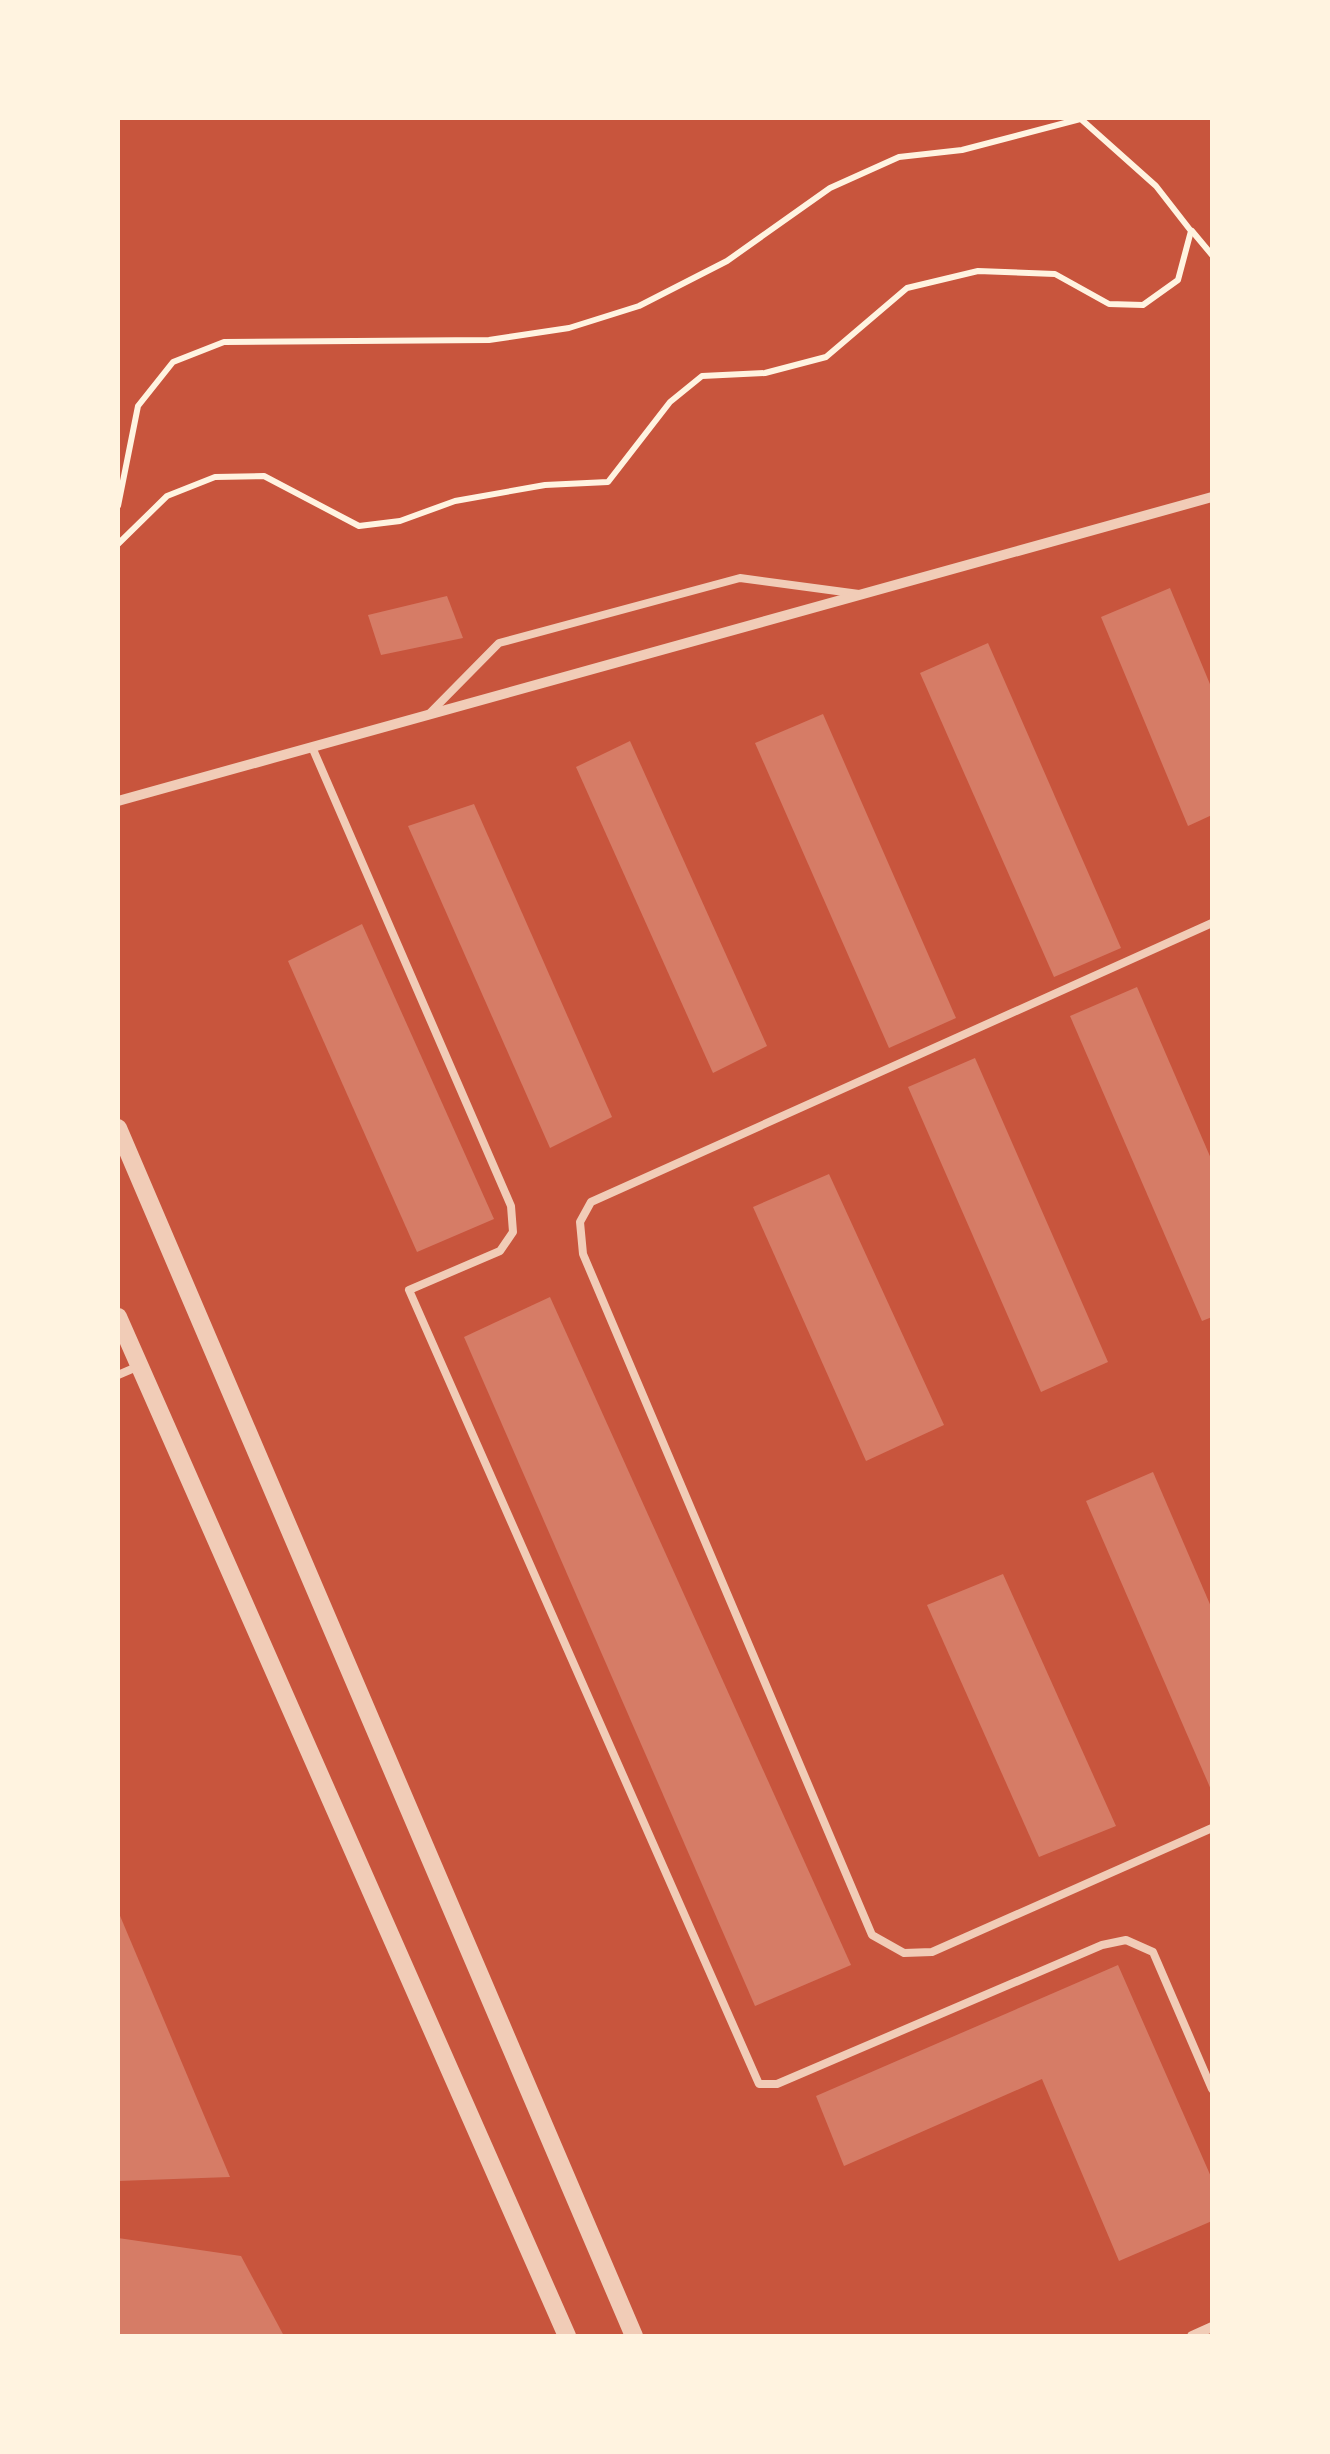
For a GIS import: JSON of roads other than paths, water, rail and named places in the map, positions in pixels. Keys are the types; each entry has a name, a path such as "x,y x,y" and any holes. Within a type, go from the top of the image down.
{"street":[{"path":"118,801 1212,497"},
{"path":"118,1128 634,2336"},
{"path":"118,1317 567,2336"},
{"path":"1192,2336 1212,2327"}],"lane":[{"path":"428,714 499,643 670,595 740,578 863,594"},
{"path":"312,747 511,1206 512,1232 500,1251 409,1290 759,2084 777,2084 1102,1944 1126,1940 1153,1952 1212,2089"},
{"path":"1212,923 591,1202 580,1222 583,1254 872,1935 904,1953 932,1952 1212,1828"},
{"path":"118,1375 139,1366"}]}
